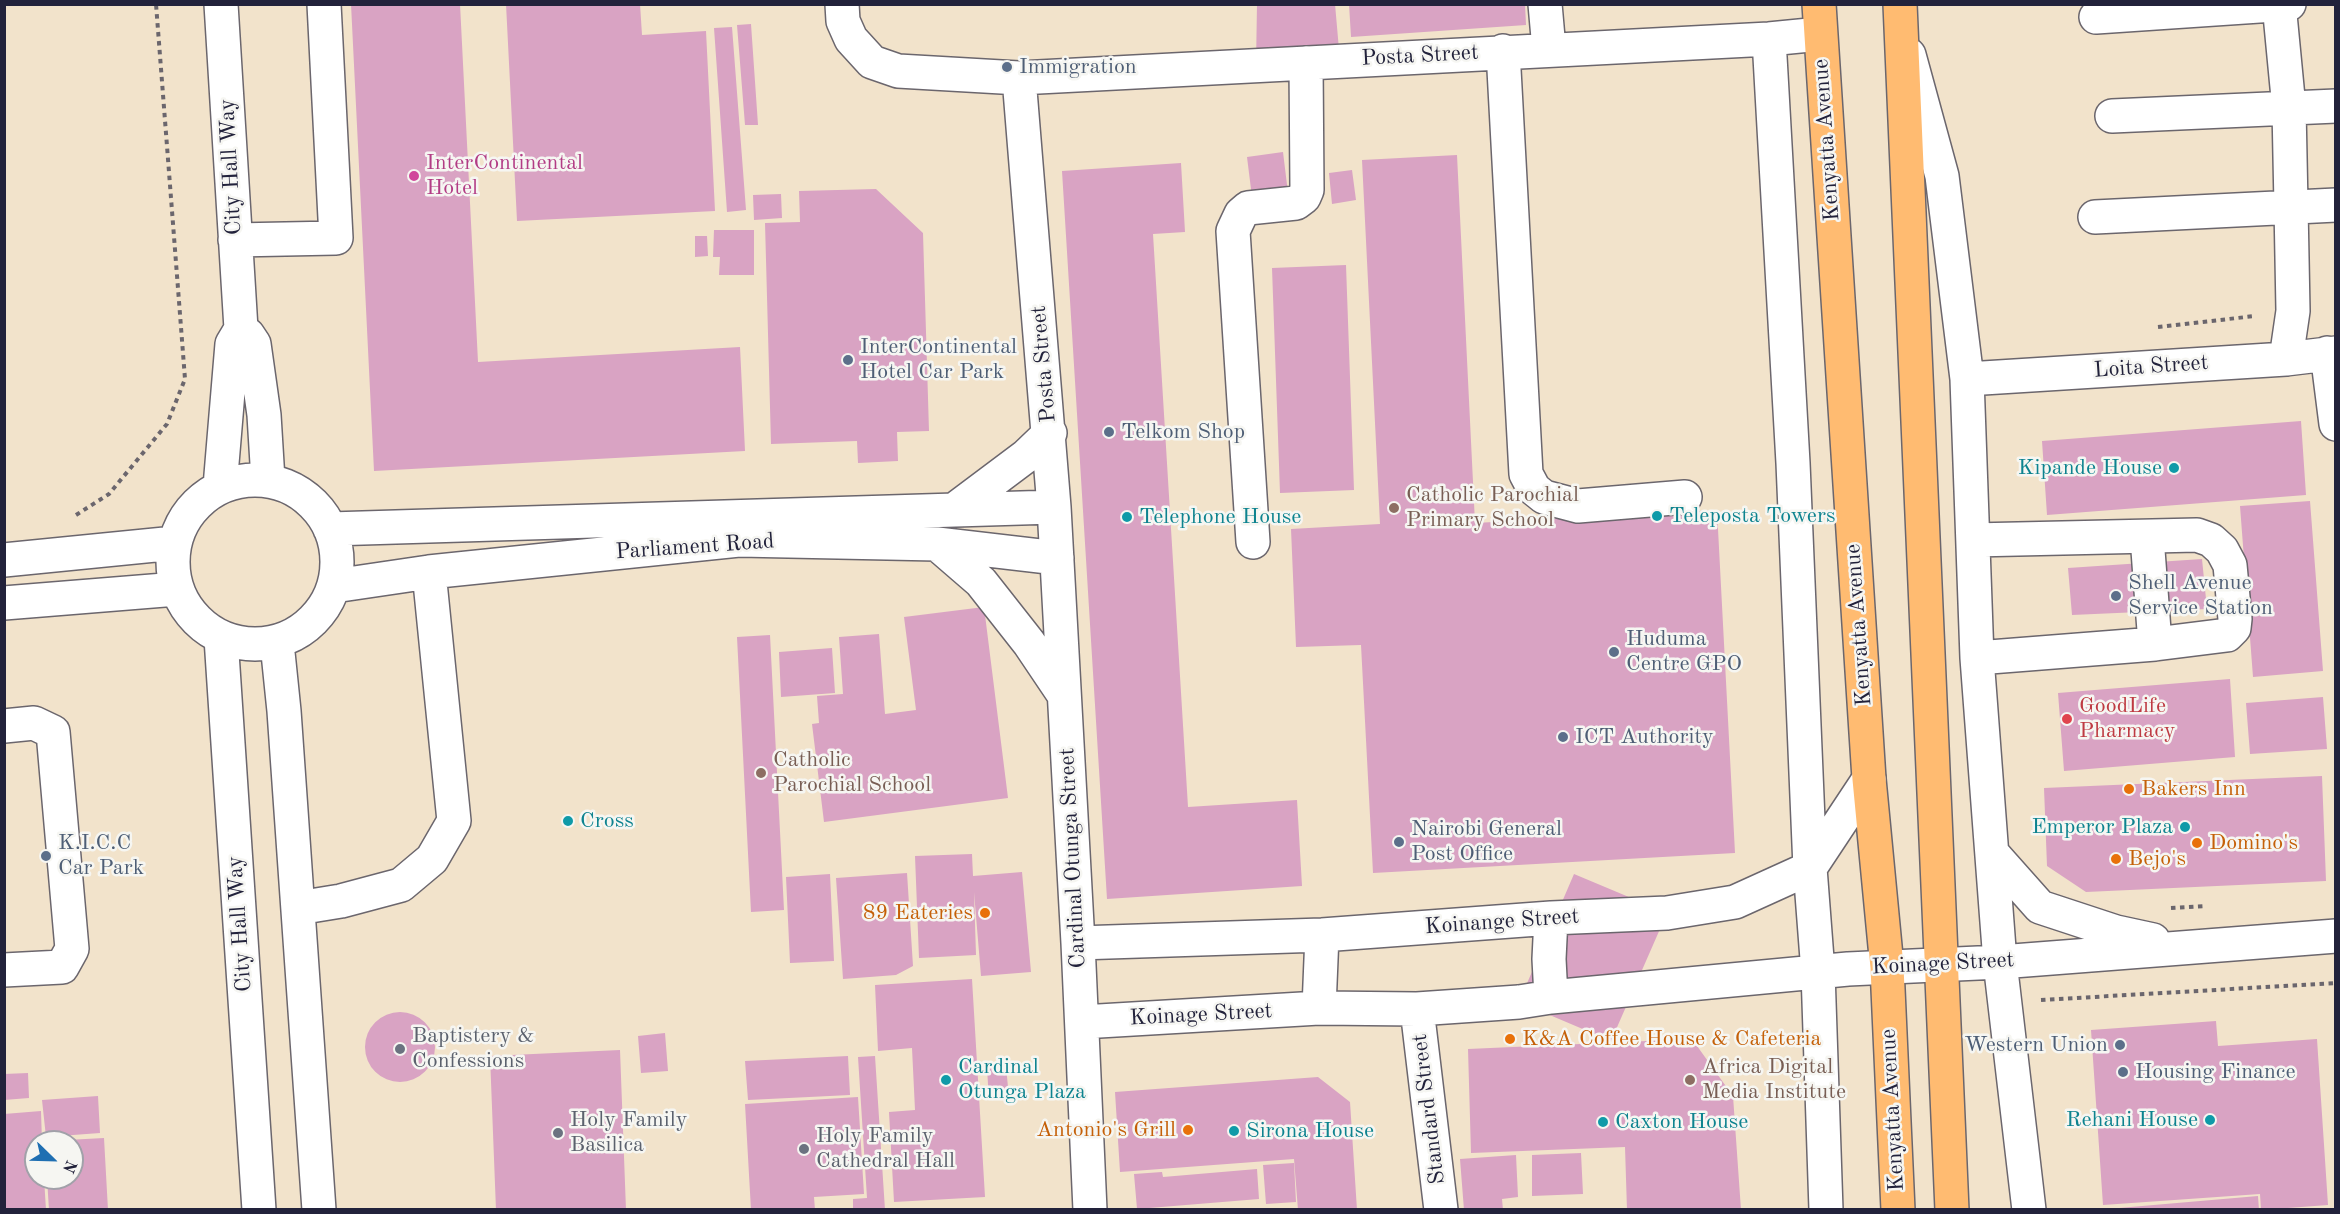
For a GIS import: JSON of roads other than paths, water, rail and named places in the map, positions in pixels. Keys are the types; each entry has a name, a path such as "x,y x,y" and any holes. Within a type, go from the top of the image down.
{"main road":[{"path":"1901,16 1952,1209"},
{"name":"Kenyatta Avenue","path":"1819,19 1869,779 1887,967 1898,1209"}],"street":[{"name":"City Hall Way","path":"220,487 232,344 241,329 221,4"},
{"path":"235,240 336,238 324,4"},
{"name":"Posta Street","path":"842,4 843,21 851,39 872,63 898,71 1019,78 1503,51 1769,39 1819,19"},
{"path":"1545,4 1549,49"},
{"path":"2096,17 2289,4"},
{"path":"2279,5 2289,108 2292,206 2293,311 2286,359"},
{"path":"1901,16 1942,176 1967,379 1977,658 2000,962 2029,1209"},
{"path":"1769,39 1793,463 1810,868 1818,972 1826,1209"},
{"path":"1503,51 1526,474 1534,489 1544,497 1578,506 1685,497"},
{"path":"1253,542 1233,231 1241,214 1248,208 1296,203 1304,197 1307,190 1306,63"},
{"name":"Posta Street","path":"1019,78 1050,433 1054,507"},
{"path":"2112,116 2336,106"},
{"path":"2095,217 2336,205"},
{"name":"City Hall Way","path":"241,329 254,344 264,415 268,480"},
{"path":"2331,353 2336,424"},
{"name":"Loita Street","path":"1967,379 2286,359 2331,353"},
{"path":"954,510 1026,456 1050,433"},
{"path":"244,480 268,480 291,487 310,500 325,518 335,540 338,563 334,586 324,608 309,625 277,643 260,645 222,638 202,626 187,609 177,589 173,566 175,543 184,521 200,501 220,487 244,480"},
{"name":"Parliament Road","path":"330,529 1054,507"},
{"name":"Cardinal Otunga Street","path":"1054,507 1082,1022 1082,1204"},
{"path":"1973,540 2197,535 2211,540 2222,550 2230,565 2235,620 2234,628 2227,635 2154,645 1977,658"},
{"path":"2147,537 2154,645"},
{"name":"Parliament Road","path":"334,586 429,572 739,540 938,544 1057,558"},
{"path":"4,560 175,543"},
{"path":"938,544 987,590 1029,643 1064,694"},
{"path":"298,908 341,901 401,885 432,859 454,821 429,572"},
{"path":"4,603 177,589"},
{"name":"City Hall Way","path":"222,638 259,1209"},
{"path":"277,643 284,711 319,1209"},
{"path":"4,726 34,723 53,732 72,949 62,967 4,970"},
{"path":"1810,868 1869,779"},
{"path":"1992,853 2040,907 2116,932 2184,948"},
{"name":"Koinange Street","path":"1078,943 1322,935 1551,918 1667,913 1735,902 1810,868"},
{"path":"1551,918 1549,959 1551,997"},
{"path":"1319,1008 1322,935"},
{"name":"Koinage Street","path":"1082,1022 1319,1008 1417,1009 1519,1002 1818,972 2000,962 2336,936"},
{"name":"Standard Street","path":"1417,1009 1441,1209"}],"place":[{"name":"Immigration","path":"1007,67"},
{"name":"InterContinental Hotel","path":"414,176"},
{"name":"InterContinental Hotel Car Park","path":"848,360"},
{"name":"Telkom Shop","path":"1109,432"},
{"name":"Kipande House","path":"2174,468"},
{"name":"Catholic Parochial Primary School","path":"1394,508"},
{"name":"Teleposta Towers","path":"1657,516"},
{"name":"Telephone House","path":"1127,517"},
{"name":"Shell Avenue Service Station","path":"2116,596"},
{"name":"Huduma Centre GPO","path":"1614,652"},
{"name":"GoodLife Pharmacy","path":"2067,719"},
{"name":"ICT Authority","path":"1563,737"},
{"name":"Catholic Parochial School","path":"761,773"},
{"name":"Bakers Inn","path":"2129,789"},
{"name":"Cross","path":"568,821"},
{"name":"Emperor Plaza","path":"2185,827"},
{"name":"Nairobi General Post Office","path":"1399,842"},
{"name":"Domino's","path":"2197,843"},
{"name":"K.I.C.C Car Park","path":"46,856"},
{"name":"Bejo's","path":"2116,859"},
{"name":"89 Eateries","path":"985,913"},
{"name":"K&A Coffee House & Cafeteria","path":"1510,1039"},
{"name":"Western Union","path":"2120,1045"},
{"name":"Baptistery & Confessions","path":"400,1049"},
{"name":"Housing Finance","path":"2123,1072"},
{"name":"Cardinal Otunga Plaza","path":"946,1080"},
{"name":"Africa Digital Media Institute","path":"1690,1080"},
{"name":"Rehani House","path":"2210,1120"},
{"name":"Caxton House","path":"1603,1122"},
{"name":"Antonio's Grill","path":"1188,1130"},
{"name":"Sirona House","path":"1234,1131"},
{"name":"Holy Family Basilica","path":"558,1133"},
{"name":"Holy Family Cathedral Hall","path":"804,1149"}]}
